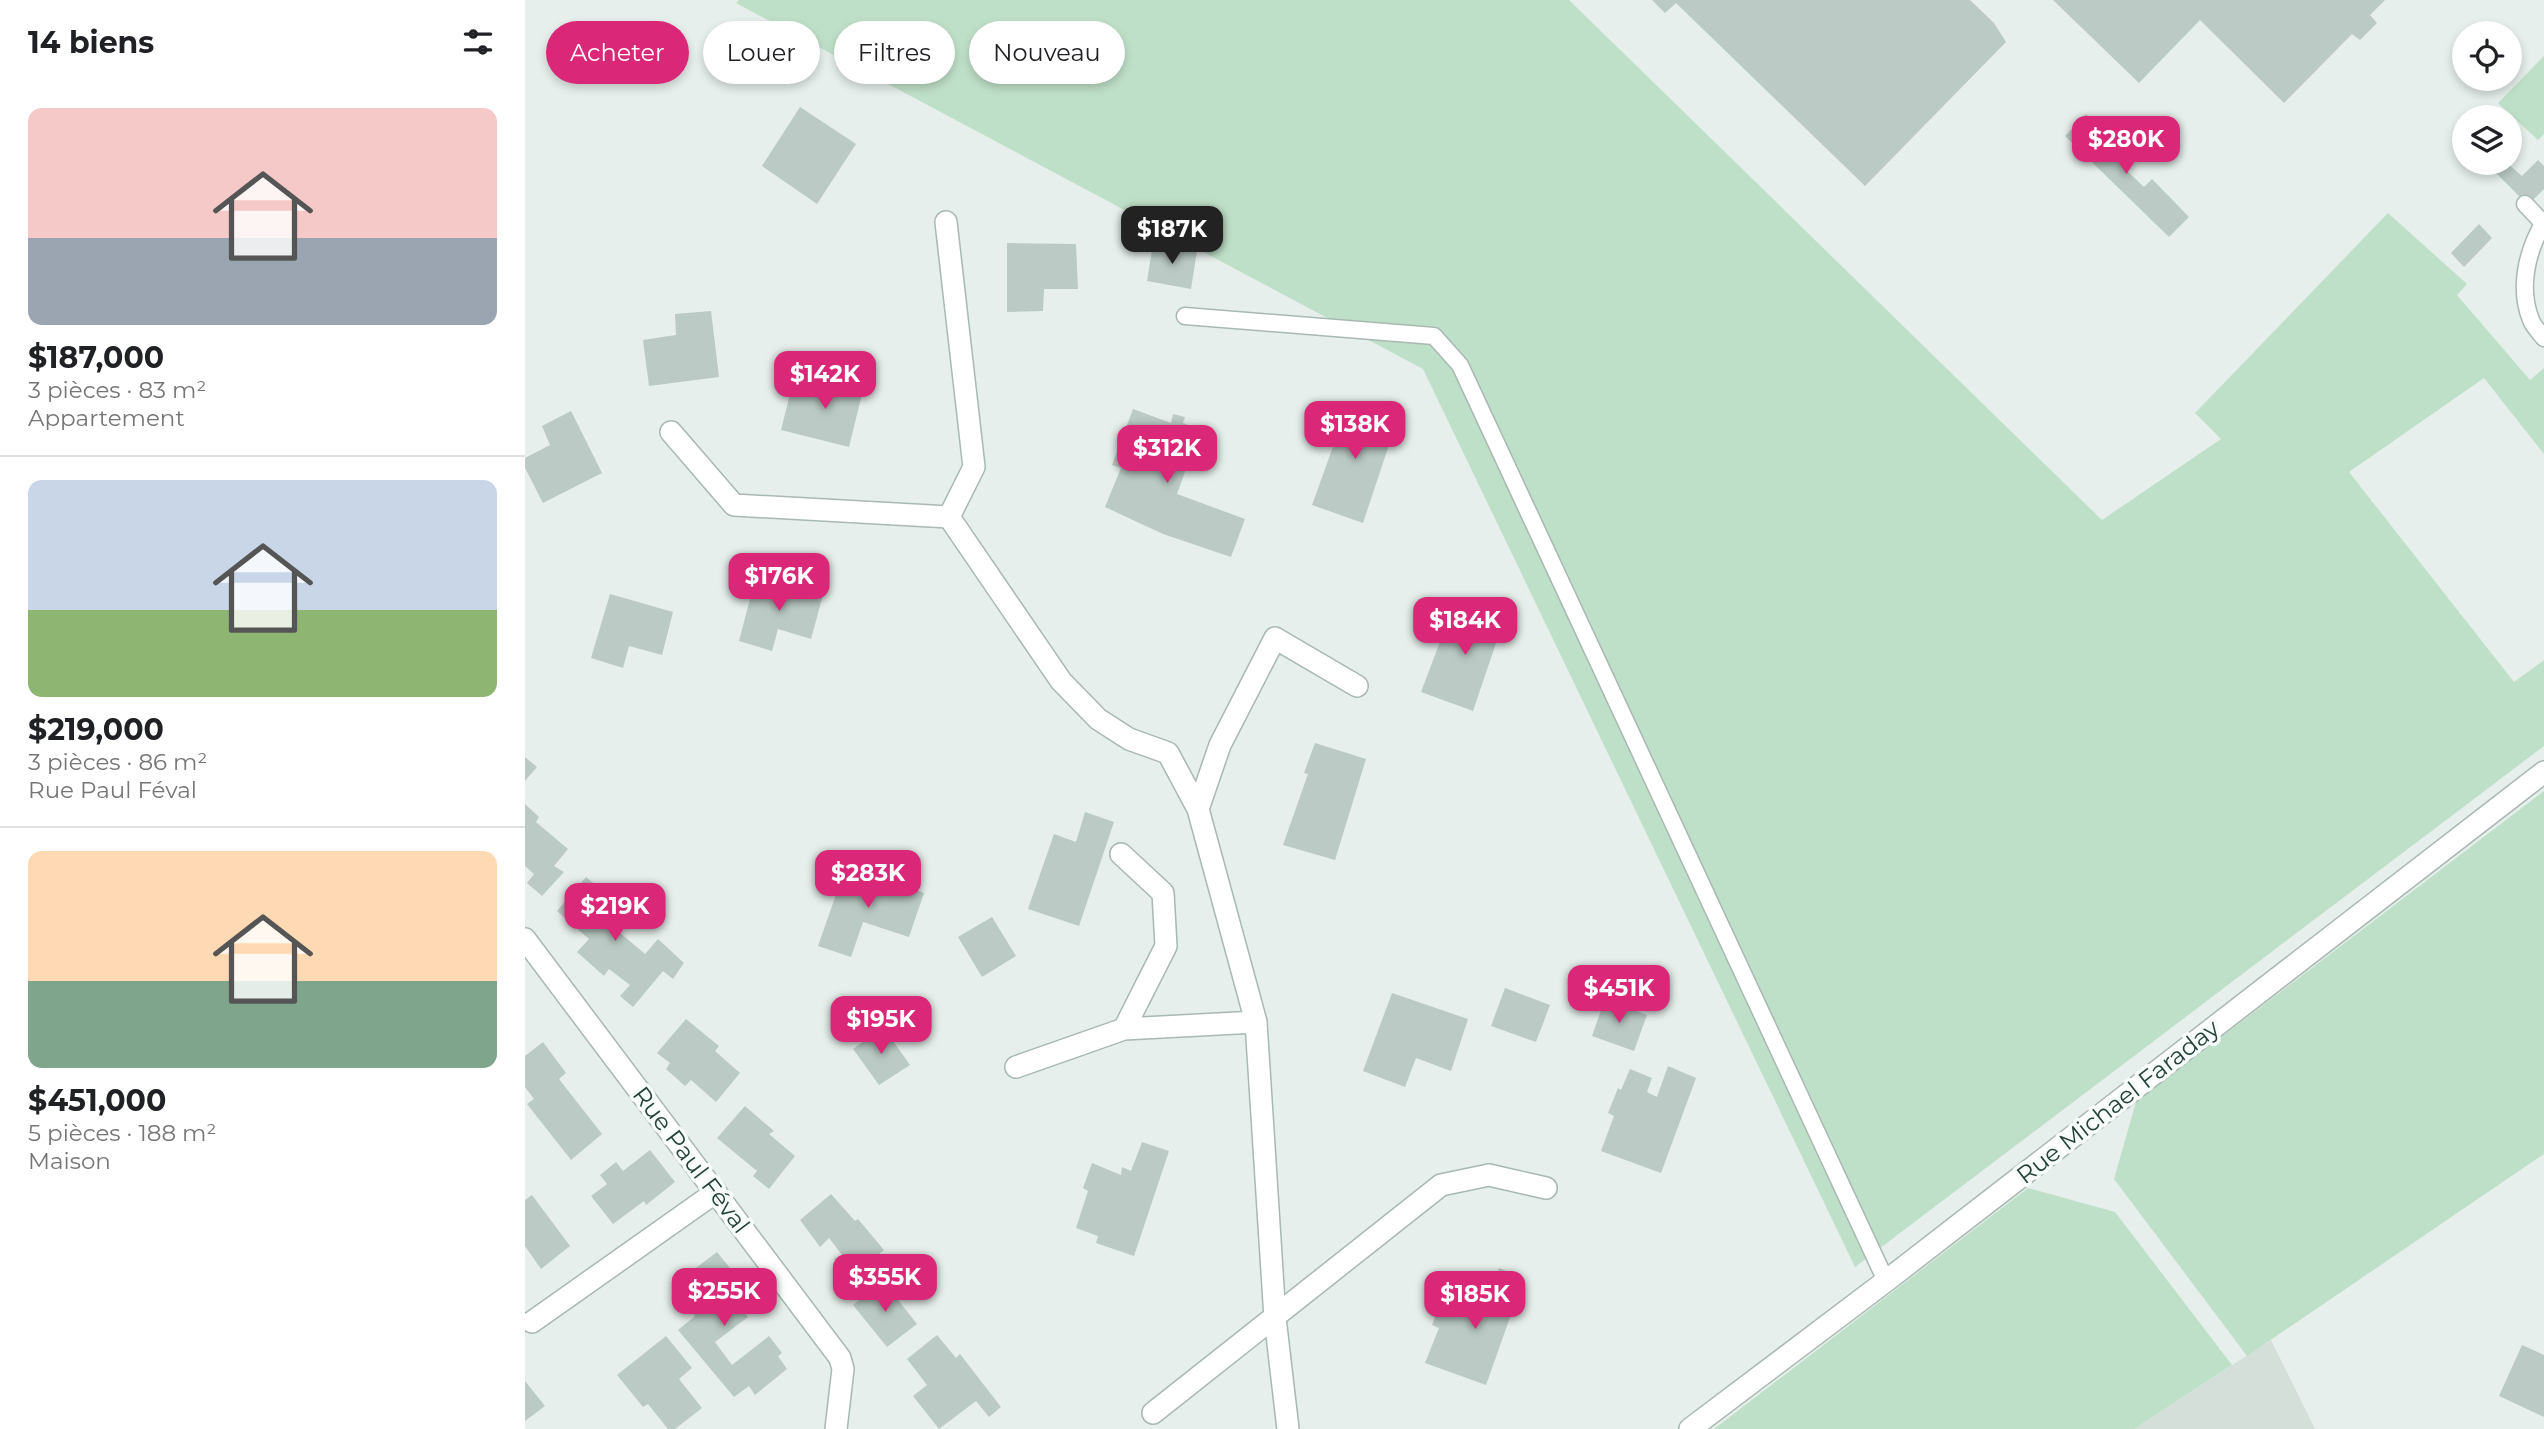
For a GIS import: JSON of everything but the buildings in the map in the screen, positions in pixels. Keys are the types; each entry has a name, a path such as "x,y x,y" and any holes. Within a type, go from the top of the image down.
{"street":[{"path":"946,222 974,467 949,517"},
{"path":"671,432 734,505 949,517"},
{"path":"949,517 1061,681 1098,719 1129,739 1168,753 1198,809 1256,1022 1275,1318 1288,1429"},
{"path":"1198,809 1220,745 1275,638 1357,686"},
{"name":"Rue Michael Faraday","path":"1690,1429 1886,1281 2544,772"},
{"path":"1121,854 1163,893 1166,946 1124,1029"},
{"name":"Rue Paul Féval","path":"525,939 840,1358 843,1369 836,1429"},
{"path":"1016,1067 1124,1029 1256,1022"},
{"path":"1153,1413 1441,1185 1489,1175 1546,1188"},
{"path":"532,1321 716,1192"}],"lane":[{"path":"2525,204 2544,223 2528,255 2525,289 2531,321 2544,338"},
{"path":"2531,321 2544,310"},
{"path":"1185,316 1434,337 1460,365 1886,1281"}],"shaded area":[{"path":"2271,1340 2315,1429 2134,1429"}],"green space":[{"path":"739,0 1569,0 2102,520 2221,439 2195,413 2388,213 2467,284 2457,295 2530,380 2544,368 2544,454 2484,378 2349,472 2514,682 2544,660 2544,746 1855,1267 1423,369 888,84 955,84 955,21 834,21 834,55 820,48 820,21 770,21 736,3"},
{"path":"2544,56 2544,134 2538,140 2522,125 2522,105 2498,103 2510,91 2522,91 2522,78"},
{"path":"2544,791 2544,1154 2247,1356 2114,1179 2136,1102"},
{"path":"2028,1188 2115,1212 2232,1365 2134,1429 1714,1429"}]}
